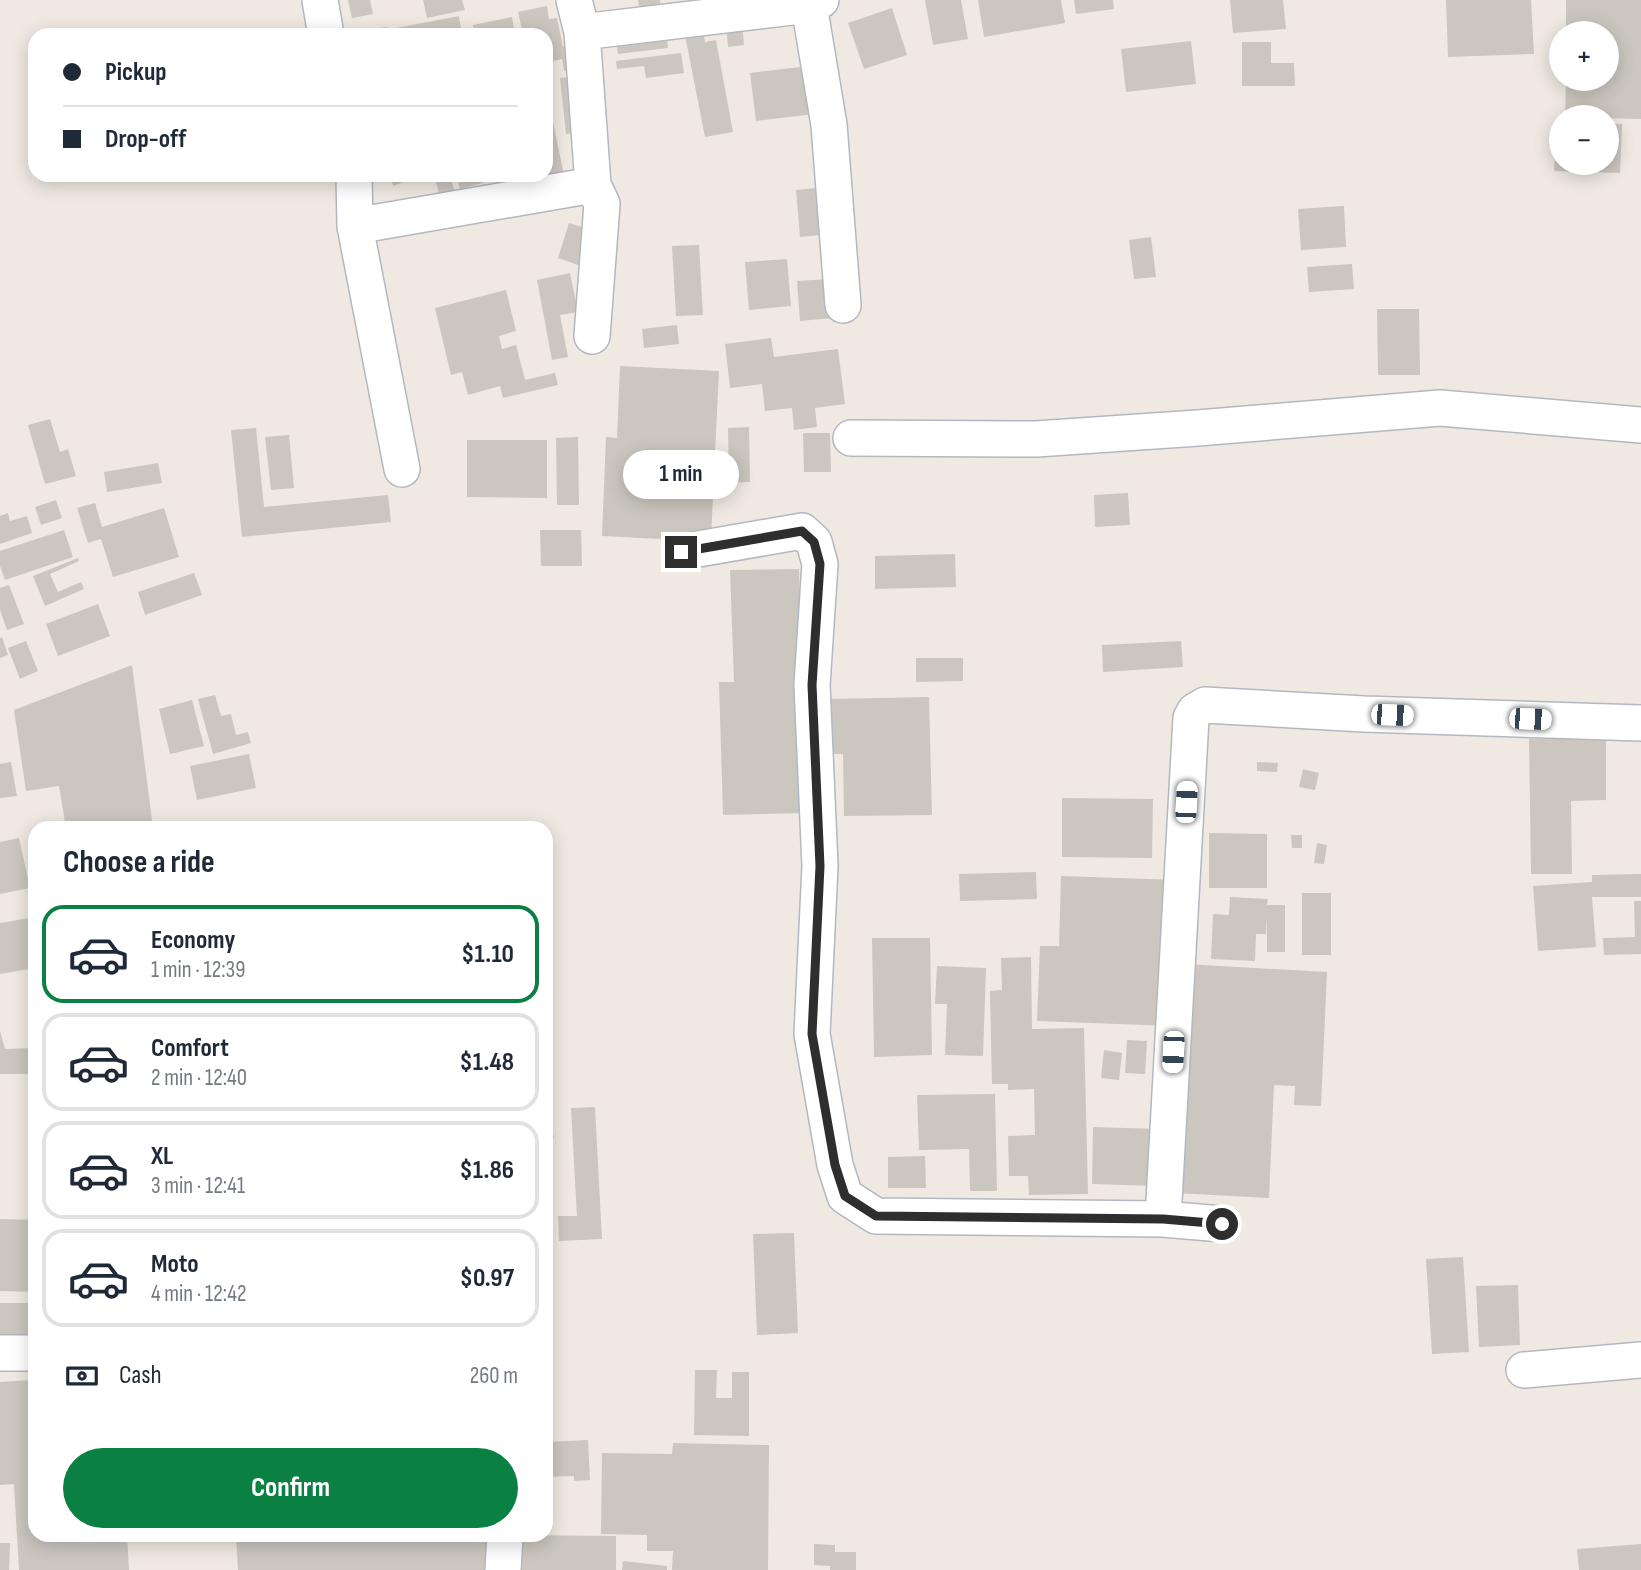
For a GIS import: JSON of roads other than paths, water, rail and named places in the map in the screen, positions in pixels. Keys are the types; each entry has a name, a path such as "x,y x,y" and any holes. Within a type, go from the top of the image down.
{"street":[{"path":"320,0 325,28"},
{"path":"592,336 602,204 593,185 578,16 815,2 829,125 843,305"},
{"path":"354,182 355,226 402,469"},
{"path":"355,226 593,185"},
{"path":"851,438 1036,439 1440,408 1641,425"},
{"path":"681,552 802,531 814,542 820,564 812,685 820,866 812,1034 835,1165 845,1196 876,1216 1163,1219 1222,1224"},
{"path":"1163,1219 1191,718 1195,711 1205,705 1364,714 1641,723"},
{"path":"0,1353 28,1353"},
{"path":"1524,1370 1641,1360"},
{"path":"503,1570 505,1542"}]}
